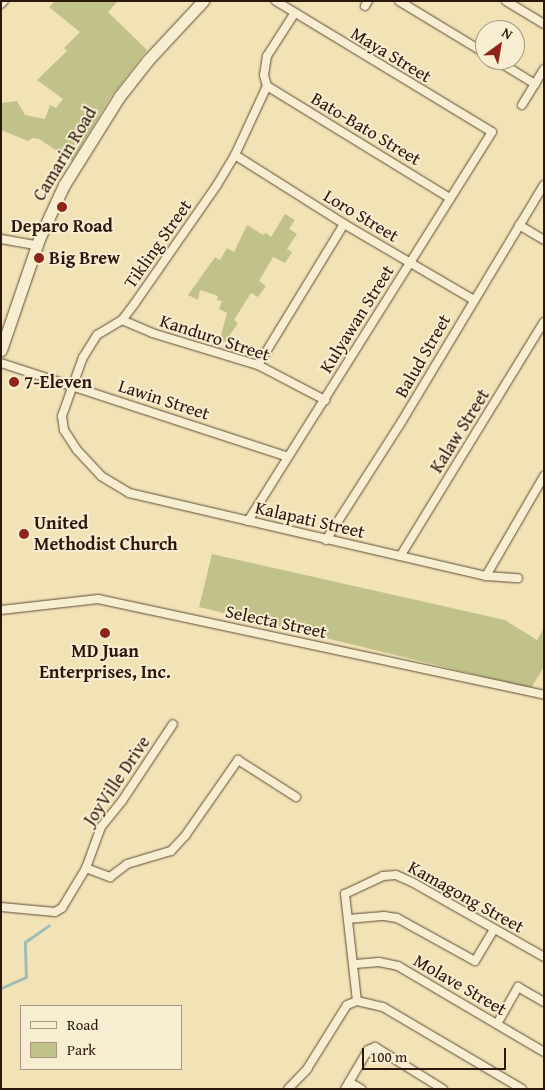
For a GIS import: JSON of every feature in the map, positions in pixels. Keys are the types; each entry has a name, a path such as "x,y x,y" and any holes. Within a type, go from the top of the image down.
{"main road":[{"name":"Camarin Road","path":"1,350 6,320 36,246 64,186 119,97 148,60 203,1"}],"street":[{"path":"1,4 4,1"},
{"name":"Maya Street","path":"276,1 294,14 492,132"},
{"path":"399,1 475,48"},
{"path":"506,1 544,24"},
{"name":"Tikling Street","path":"102,476 76,450 64,430 62,416 83,357 97,335 122,320 235,155 267,86 264,75 267,56 294,14"},
{"path":"522,105 544,69"},
{"path":"512,70 535,84"},
{"name":"Bato-Bato Street","path":"267,86 450,198"},
{"name":"Kulyawan Street","path":"248,522 492,132"},
{"name":"Loro Street","path":"235,155 344,224 474,300"},
{"name":"Balud Street","path":"326,540 402,421 544,185"},
{"path":"258,365 344,224"},
{"path":"519,225 544,240"},
{"path":"1,239 36,246"},
{"name":"Kanduro Street","path":"122,320 152,333 258,365 325,400"},
{"name":"Kalaw Street","path":"401,555 544,322"},
{"name":"Lawin Street","path":"1,363 288,457"},
{"name":"Kalapati Street","path":"102,476 128,493 486,576 518,578"},
{"path":"486,576 544,476"},
{"name":"Selecta Street","path":"1,610 98,599 544,695"},
{"name":"JoyVille Drive","path":"1,908 55,912 68,902 86,868 101,827 122,801 173,724"},
{"path":"86,868 110,877 127,864 171,851 185,836 238,760 296,796"},
{"name":"Kamagong Street","path":"348,920 345,894 383,876 396,875 544,957"},
{"path":"357,1001 355,964 348,920 384,916 397,918 475,962 494,929"},
{"name":"Molave Street","path":"355,964 379,962 398,966 544,1052"},
{"path":"497,1024 518,987 544,1002"},
{"path":"288,1089 307,1069 347,1005 357,1001 384,1007 522,1089"},
{"path":"361,1089 347,1085 371,1047 375,1047 443,1089"}],"green space":[{"path":"55,1 118,1 108,12 147,50 110,98 72,161 39,139 33,138 28,141 1,130 2,103 17,101 25,115 45,119 50,105 56,108 63,99 37,80 67,51 64,48 80,32 49,7"},
{"path":"285,214 295,220 289,229 297,234 287,249 292,252 285,263 273,257 259,281 266,286 258,297 251,293 234,320 238,323 225,342 220,339 227,313 219,309 222,301 217,300 218,296 200,290 198,300 188,295 215,257 220,260 227,248 234,252 247,225 263,235 266,233 271,237"},
{"path":"212,554 505,620 537,640 544,628 544,667 531,688 199,607"}],"waterway":[{"path":"1,988 26,977 25,942 49,925"}],"place":[{"name":"Deparo Road","path":"62,207"},
{"name":"Big Brew","path":"39,258"},
{"name":"7-Eleven","path":"14,382"},
{"name":"United Methodist Church","path":"24,534"},
{"name":"MD Juan Enterprises, Inc.","path":"105,633"}]}
